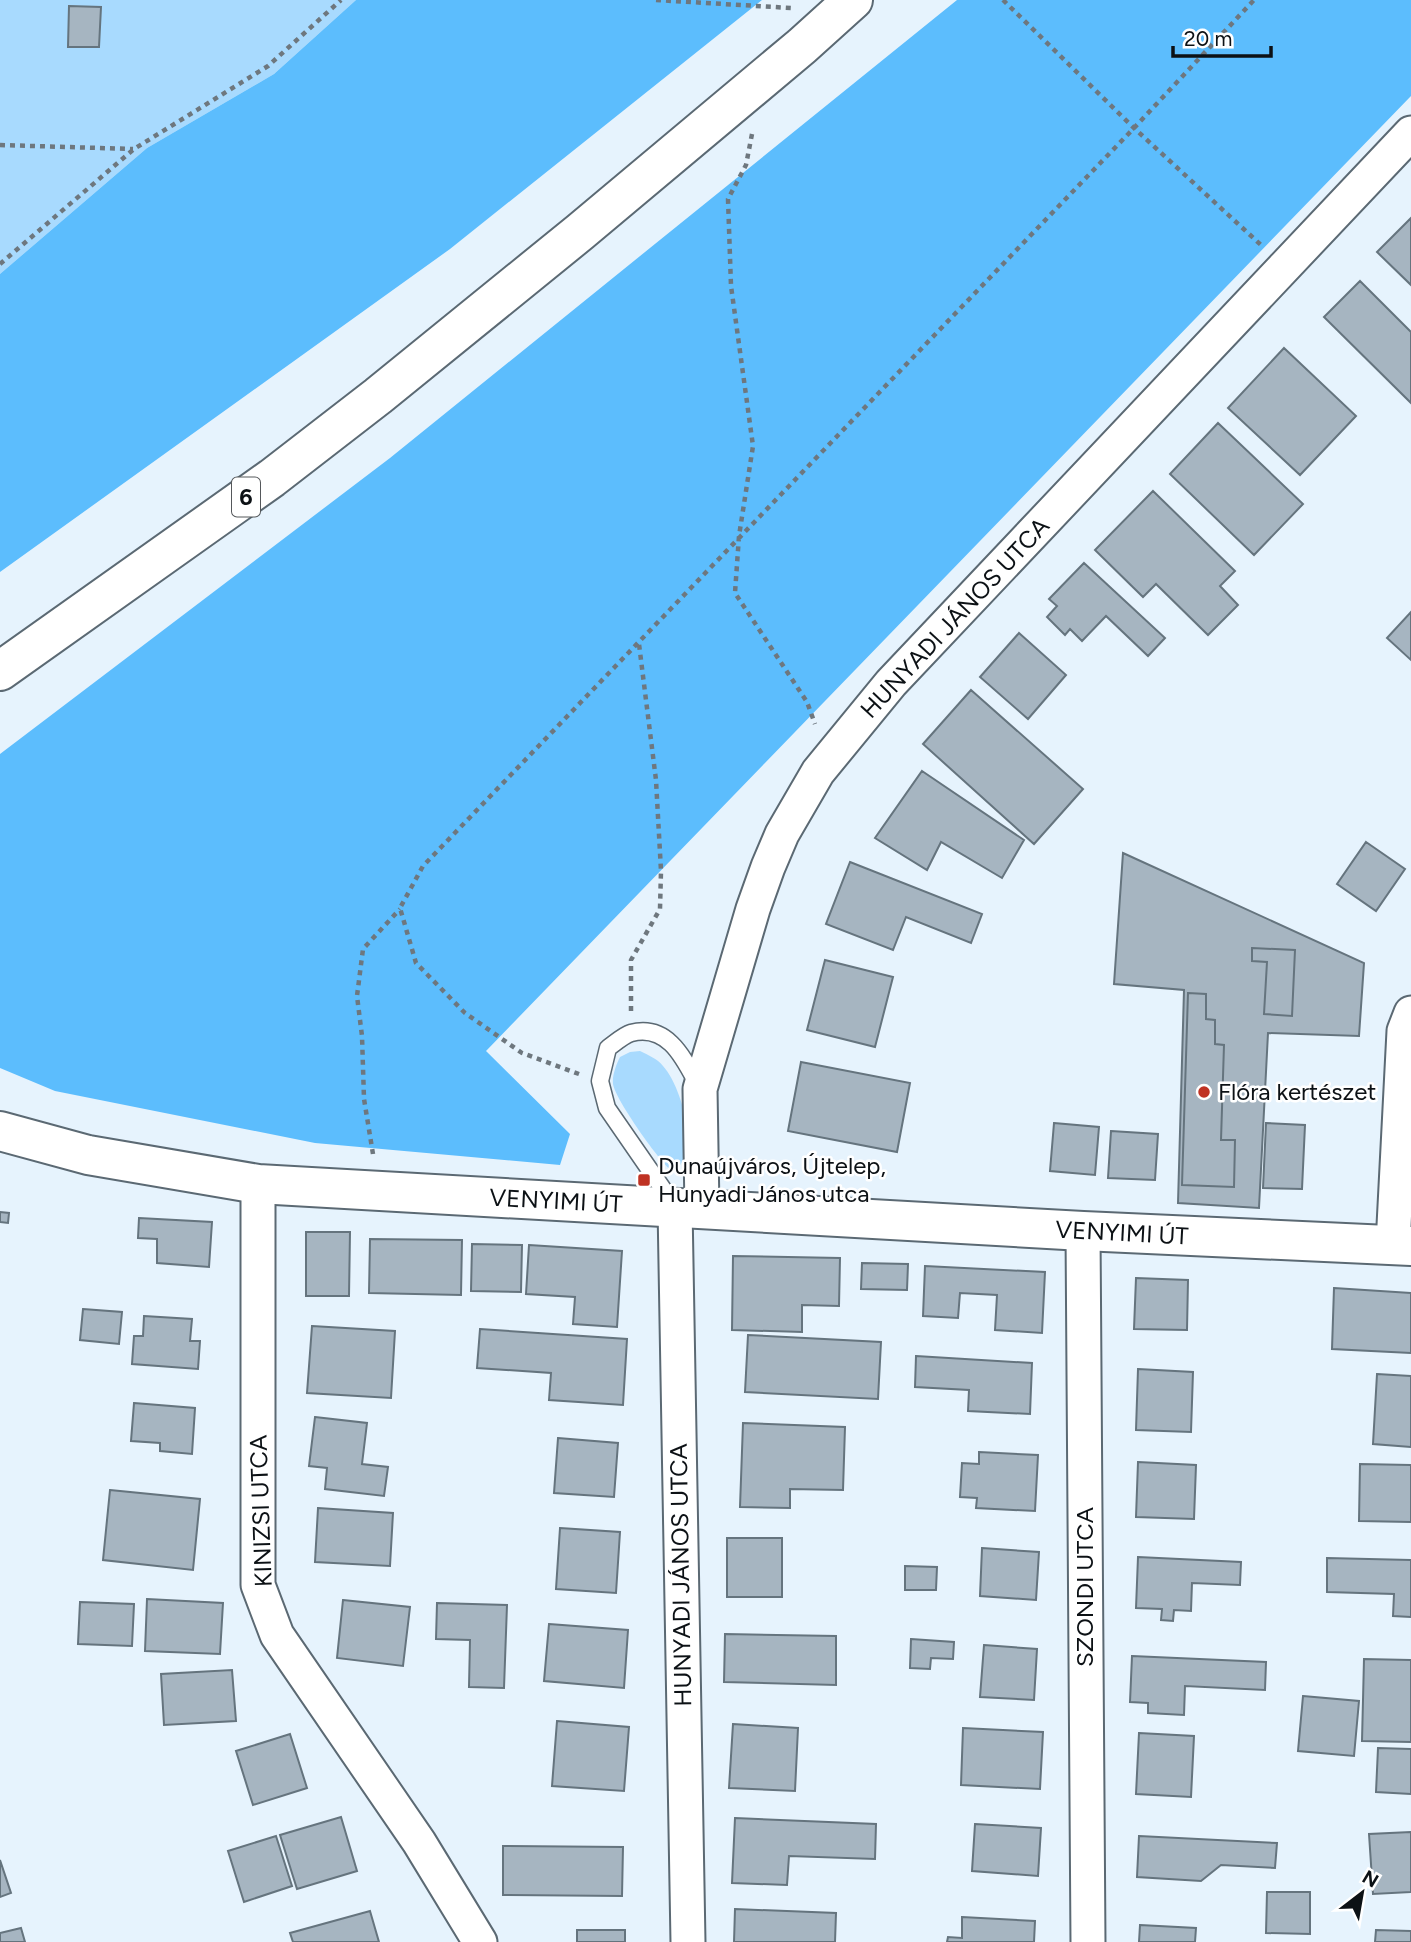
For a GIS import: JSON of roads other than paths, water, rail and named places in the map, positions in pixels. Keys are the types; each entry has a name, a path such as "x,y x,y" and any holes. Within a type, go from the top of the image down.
{"street":[{"name":"6","path":"0,671 272,478 484,312 847,6"},
{"name":"HUNYADI JÁNOS UTCA","path":"688,1942 688,1208 700,1089 768,867 782,834 818,772 891,683 1411,133"},
{"path":"1402,1245 1404,1031 1411,1013"},
{"name":"VENYIMI ÚT","path":"0,1131 88,1155 258,1184 1083,1231 1402,1245"},
{"name":"KINIZSI UTCA","path":"258,1184 258,1585 277,1635 419,1842 481,1942"},
{"name":"SZONDI UTCA","path":"1083,1231 1088,1942"}],"lane":[{"path":"688,1208 607,1108 600,1081 608,1048 631,1033 654,1033 674,1044 700,1089"}],"place":[{"name":"Flóra kertészet","path":"1204,1092"},
{"name":"Dunaújváros, Újtelep, Hunyadi János utca","path":"644,1180"}]}
